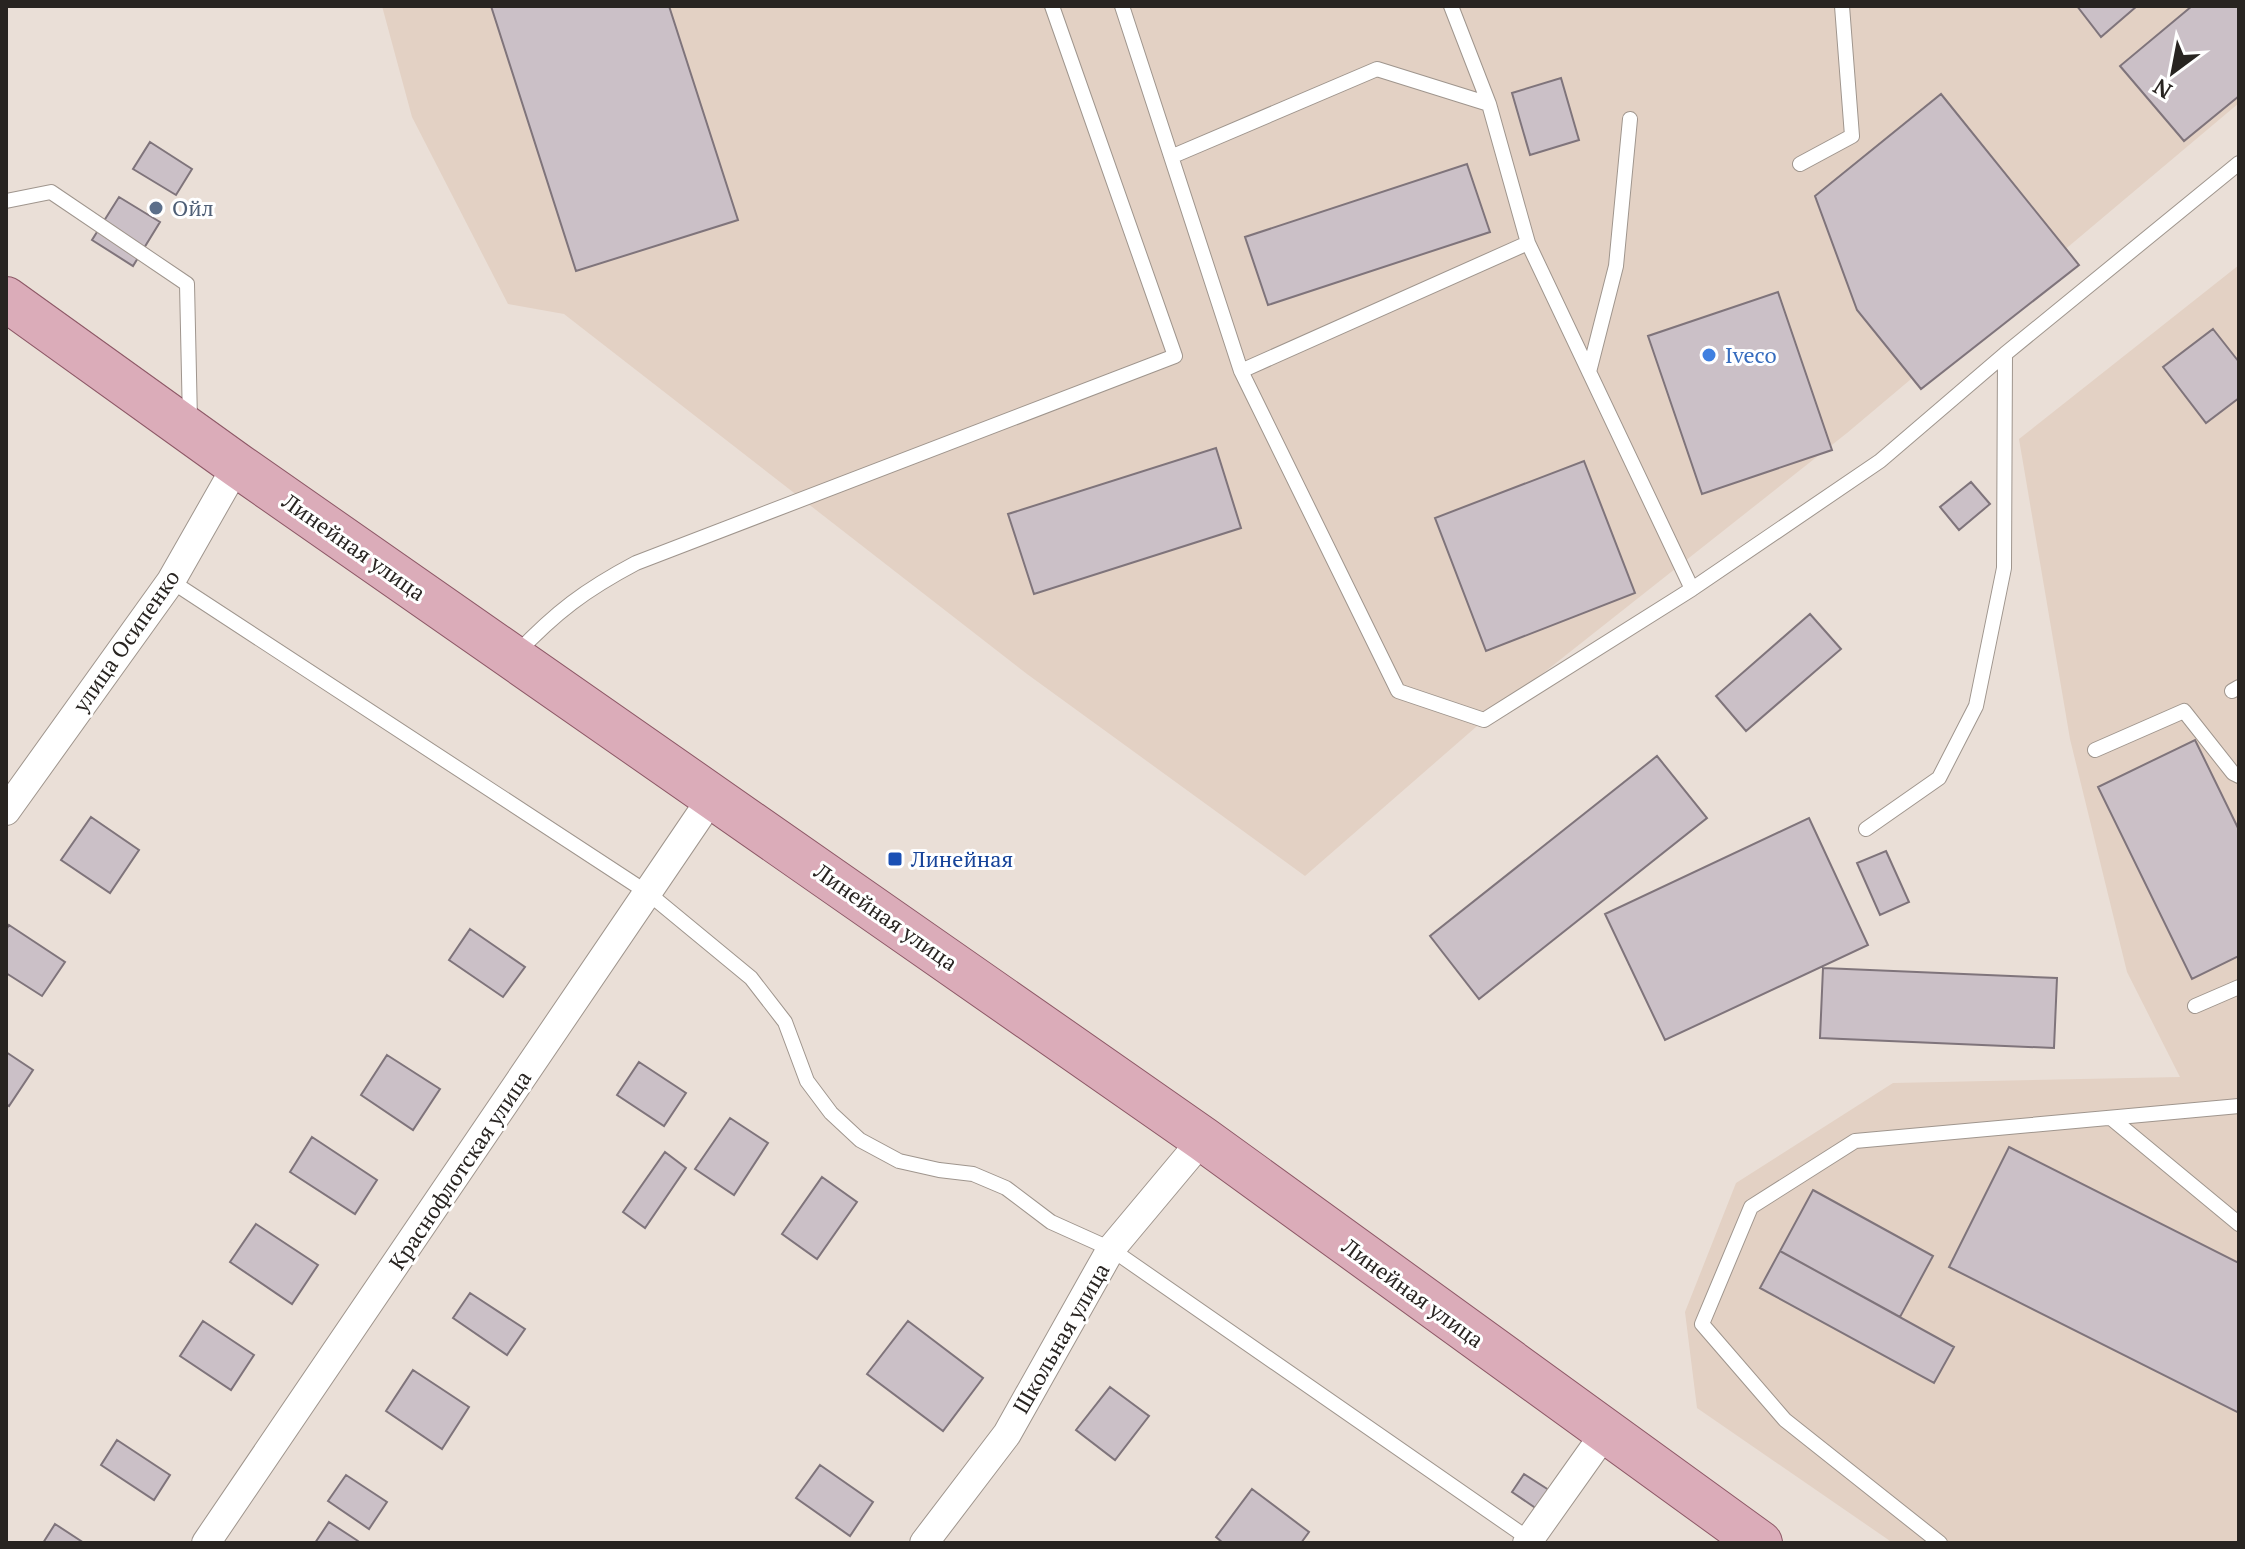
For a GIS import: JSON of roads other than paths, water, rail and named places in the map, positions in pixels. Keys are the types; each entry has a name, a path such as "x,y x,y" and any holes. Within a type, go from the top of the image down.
{"main road":[{"name":"Линейная улица","path":"6,299 191,433 1203,1139 1760,1543"}],"street":[{"name":"улица Осипенко","path":"6,811 171,581 237,465"},
{"name":"Краснофлотская улица","path":"206,1543 713,796"},
{"name":"Школьная улица","path":"924,1543 1007,1434 1111,1249 1203,1139"},
{"path":"1528,1541 1605,1433"}],"lane":[{"path":"513,657 548,620 591,587 636,563 1175,356 1052,6"},
{"path":"1122,6 1241,371 1398,691 1484,720 1692,589 1880,461 2005,354 2239,163"},
{"path":"1451,6 1489,104 1528,243 1692,589"},
{"path":"1800,164 1852,136 1842,6"},
{"path":"1173,156 1377,69 1489,104"},
{"path":"1589,372 1616,266 1630,119"},
{"path":"6,201 51,192 187,284 191,433"},
{"path":"1241,371 1528,243"},
{"path":"1866,829 1939,778 1976,706 2004,568 2005,354"},
{"path":"171,581 648,893 751,978 785,1022 807,1081 831,1113 860,1140 899,1161 973,1174 1006,1188 1051,1222 1111,1249 1528,1541"},
{"path":"2095,750 2184,711 2233,773 2239,776"},
{"path":"2195,1006 2239,987"},
{"path":"1940,1543 1785,1420 1702,1324 1751,1207 1855,1141 2239,1106"},
{"path":"2111,1118 2239,1224"}],"place":[{"name":"Ойл","path":"156,208"},
{"name":"Iveco","path":"1709,355"},
{"name":"Линейная","path":"895,859"}]}
